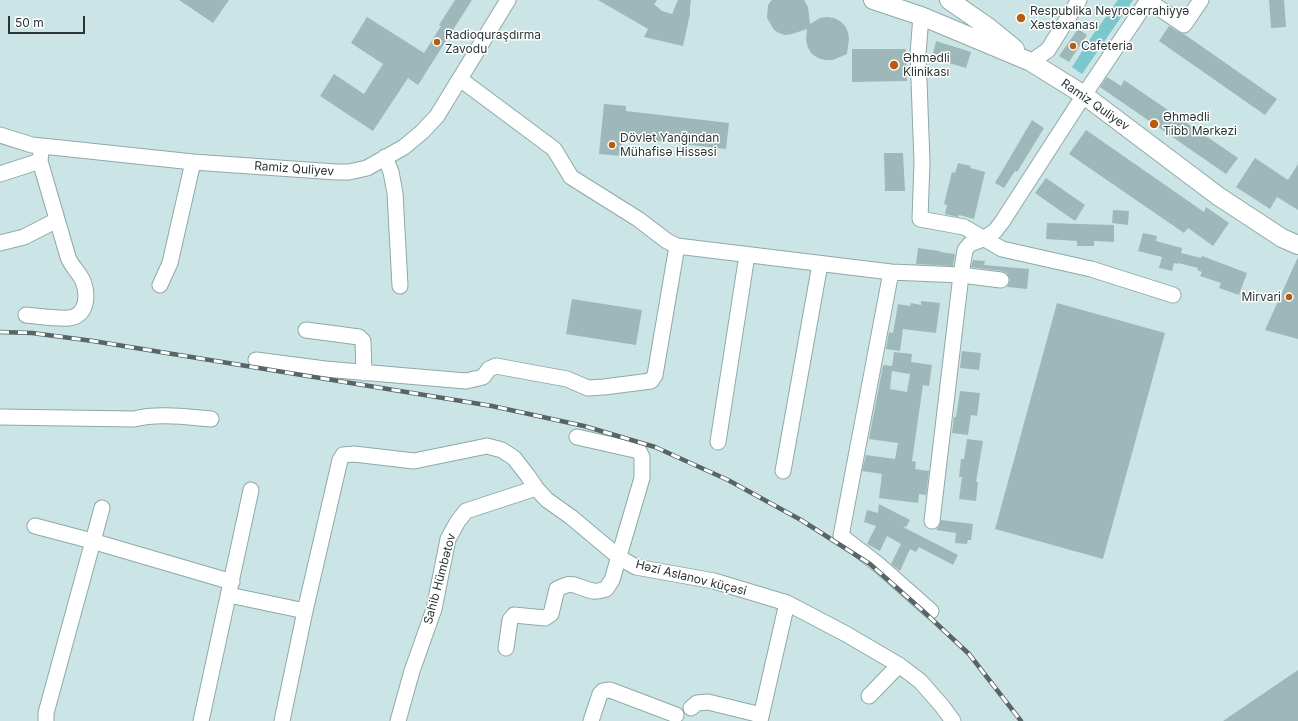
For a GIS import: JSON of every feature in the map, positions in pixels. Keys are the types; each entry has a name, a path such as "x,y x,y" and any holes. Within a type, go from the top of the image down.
{"main road":[{"path":"873,0 891,6 918,5"},
{"path":"949,0 988,27 1031,62"},
{"name":"Ramiz Quliyev","path":"918,5 1031,62 1084,95 1218,196 1282,238 1298,245"}],"street":[{"name":"Ramiz Quliyev","path":"0,135 32,145 193,162 336,172 350,172 367,168 404,147 422,132 437,116 508,0"},
{"path":"1031,62 1048,50 1079,0"},
{"path":"932,521 965,250 970,244 995,231 1002,222 1084,95 1148,0 1184,25 1201,0"},
{"path":"918,5 918,54 922,162 920,220 964,227 982,239 1002,249 1091,269 1173,295"},
{"path":"460,79 554,149 571,177 638,219 667,241 677,246 891,272 961,275 1000,280"},
{"path":"26,315 70,318 78,315 84,309 86,299 86,291 82,279 70,264 40,161 42,146"},
{"path":"385,158 391,172 395,193 400,286"},
{"path":"0,174 40,161"},
{"path":"160,286 170,263 193,162"},
{"path":"0,243 24,237 57,220"},
{"path":"256,360 364,373 466,381 483,378 489,369 496,366 566,379 588,388 604,388 651,381 655,376 677,246"},
{"path":"718,442 747,255"},
{"path":"783,472 820,264"},
{"path":"891,272 841,536 879,565 931,611"},
{"path":"306,330 359,337 362,341 364,373"},
{"path":"0,418 124,419 162,416 211,418"},
{"path":"506,648 510,620 514,616 545,618 551,614 557,590 565,584 573,584 594,592 606,589 612,580 620,558 642,478 642,457 639,450 577,437"},
{"name":"Həzi Aslanov küçəsi","path":"305,611 340,460 343,455 354,454 414,461 487,446 502,450 514,458 536,488 547,500 571,517 620,558 636,567 714,581 786,603 846,634 899,665 920,681 954,721"},
{"name":"Sahib Hümbətov","path":"398,721 412,671 434,609 448,539 458,520 466,511 536,488"},
{"path":"201,721 251,490"},
{"path":"46,721 48,706 102,508"},
{"path":"35,526 92,541 230,588 305,611 282,721"},
{"path":"691,708 697,703 708,702 761,718 786,603"},
{"path":"869,696 899,665"},
{"path":"591,721 600,694 603,690 610,690 676,714"}],"shaded area":[{"path":"1118,0 1133,0 1082,74 1072,67"}],"building":[{"path":"179,0 229,0 213,23"},
{"path":"455,0 472,0 418,85 408,78 373,131 320,96 334,74 364,94 383,64 351,43 367,17 424,53"},
{"path":"598,0 657,0 654,4 662,11 672,14 678,0 691,0 690,14 683,46 644,37 648,29"},
{"path":"772,0 804,0 808,7 810,24 820,18 827,17 840,21 848,32 849,39 847,54 833,60 818,58 812,54 808,48 806,40 807,29 785,35 774,30 767,18 768,5"},
{"path":"1269,0 1284,0 1286,27 1271,28"},
{"path":"1169,26 1184,34 1277,99 1265,115 1159,41"},
{"name":"Cafeteria","path":"1078,29 1087,35 1069,62 1059,56"},
{"path":"936,41 971,52 966,68 932,58"},
{"path":"852,49 906,49 907,81 852,82"},
{"path":"1107,77 1121,86 1124,80 1238,158 1226,174 1100,87"},
{"path":"604,104 626,106 626,111 729,123 726,149 623,137 621,156 599,154"},
{"path":"1032,120 1044,128 1017,172 1015,171 1004,188 995,183"},
{"path":"1086,130 1204,212 1206,207 1229,223 1213,246 1188,228 1184,233 1069,154"},
{"path":"884,153 903,153 905,191 885,191"},
{"path":"1255,158 1288,180 1298,164 1298,210 1277,197 1270,209 1236,187"},
{"path":"958,163 971,166 970,168 985,172 974,219 959,215 958,217 945,214 947,205 944,204 952,172 955,173"},
{"path":"1046,178 1085,205 1075,221 1035,193"},
{"path":"1113,210 1129,211 1128,225 1112,223"},
{"path":"1047,223 1114,225 1114,242 1094,241 1094,246 1077,246 1077,241 1046,239"},
{"path":"1143,233 1157,236 1156,241 1182,248 1181,253 1201,258 1202,256 1247,273 1239,295 1219,288 1221,283 1200,276 1202,272 1197,270 1198,268 1174,263 1172,271 1159,268 1162,257 1138,251"},
{"path":"918,248 955,254 953,266 916,264"},
{"name":"Mirvari","path":"1298,257 1298,339 1265,330"},
{"path":"973,260 985,261 984,265 1029,269 1027,289 1007,287 1010,281 1007,273 971,267"},
{"path":"572,299 642,310 636,345 566,334"},
{"path":"921,301 940,303 936,333 903,329 900,351 886,349 889,332 893,333 898,304 910,306 911,303 921,305"},
{"path":"1057,303 1165,333 1103,559 995,529"},
{"path":"962,351 981,353 979,370 960,368"},
{"path":"894,352 912,354 911,362 932,365 929,386 923,385 912,461 916,462 915,469 929,471 926,495 919,494 918,503 879,498 882,474 862,471 866,455 895,459 898,443 869,439 883,365 892,366","holes":["892,371 910,374 907,392 890,389"]},
{"path":"960,391 980,393 977,416 971,415 968,435 952,433"},
{"path":"967,439 983,441 976,482 978,482 976,501 959,499 962,477 959,477 961,459 964,459"},
{"path":"879,504 910,520 906,527 903,526 905,528 958,555 953,565 919,547 916,552 910,549 900,571 891,564 901,544 887,536 880,551 867,544 876,526 864,522 867,510 878,513"},
{"path":"941,520 973,524 971,540 968,540 967,544 955,543 956,533 936,530"},
{"path":"1298,670 1298,721 1223,721"}],"railway":[{"path":"0,332 32,333 93,341 492,406 584,426 655,447 728,480 801,520 870,564 969,654 1021,721"}],"place":[{"name":"Respublika Neyrocərrahiyyə Xəstəxanası","path":"1021,18"},
{"name":"Radioquraşdırma Zavodu","path":"437,42"},
{"name":"Cafeteria","path":"1073,46"},
{"name":"Əhmədli Klinikası","path":"894,65"},
{"name":"Əhmədli Tibb Mərkəzi","path":"1154,124"},
{"name":"Dövlət Yanğından Mühafisə Hissəsi","path":"612,145"},
{"name":"Mirvari","path":"1289,297"}]}
